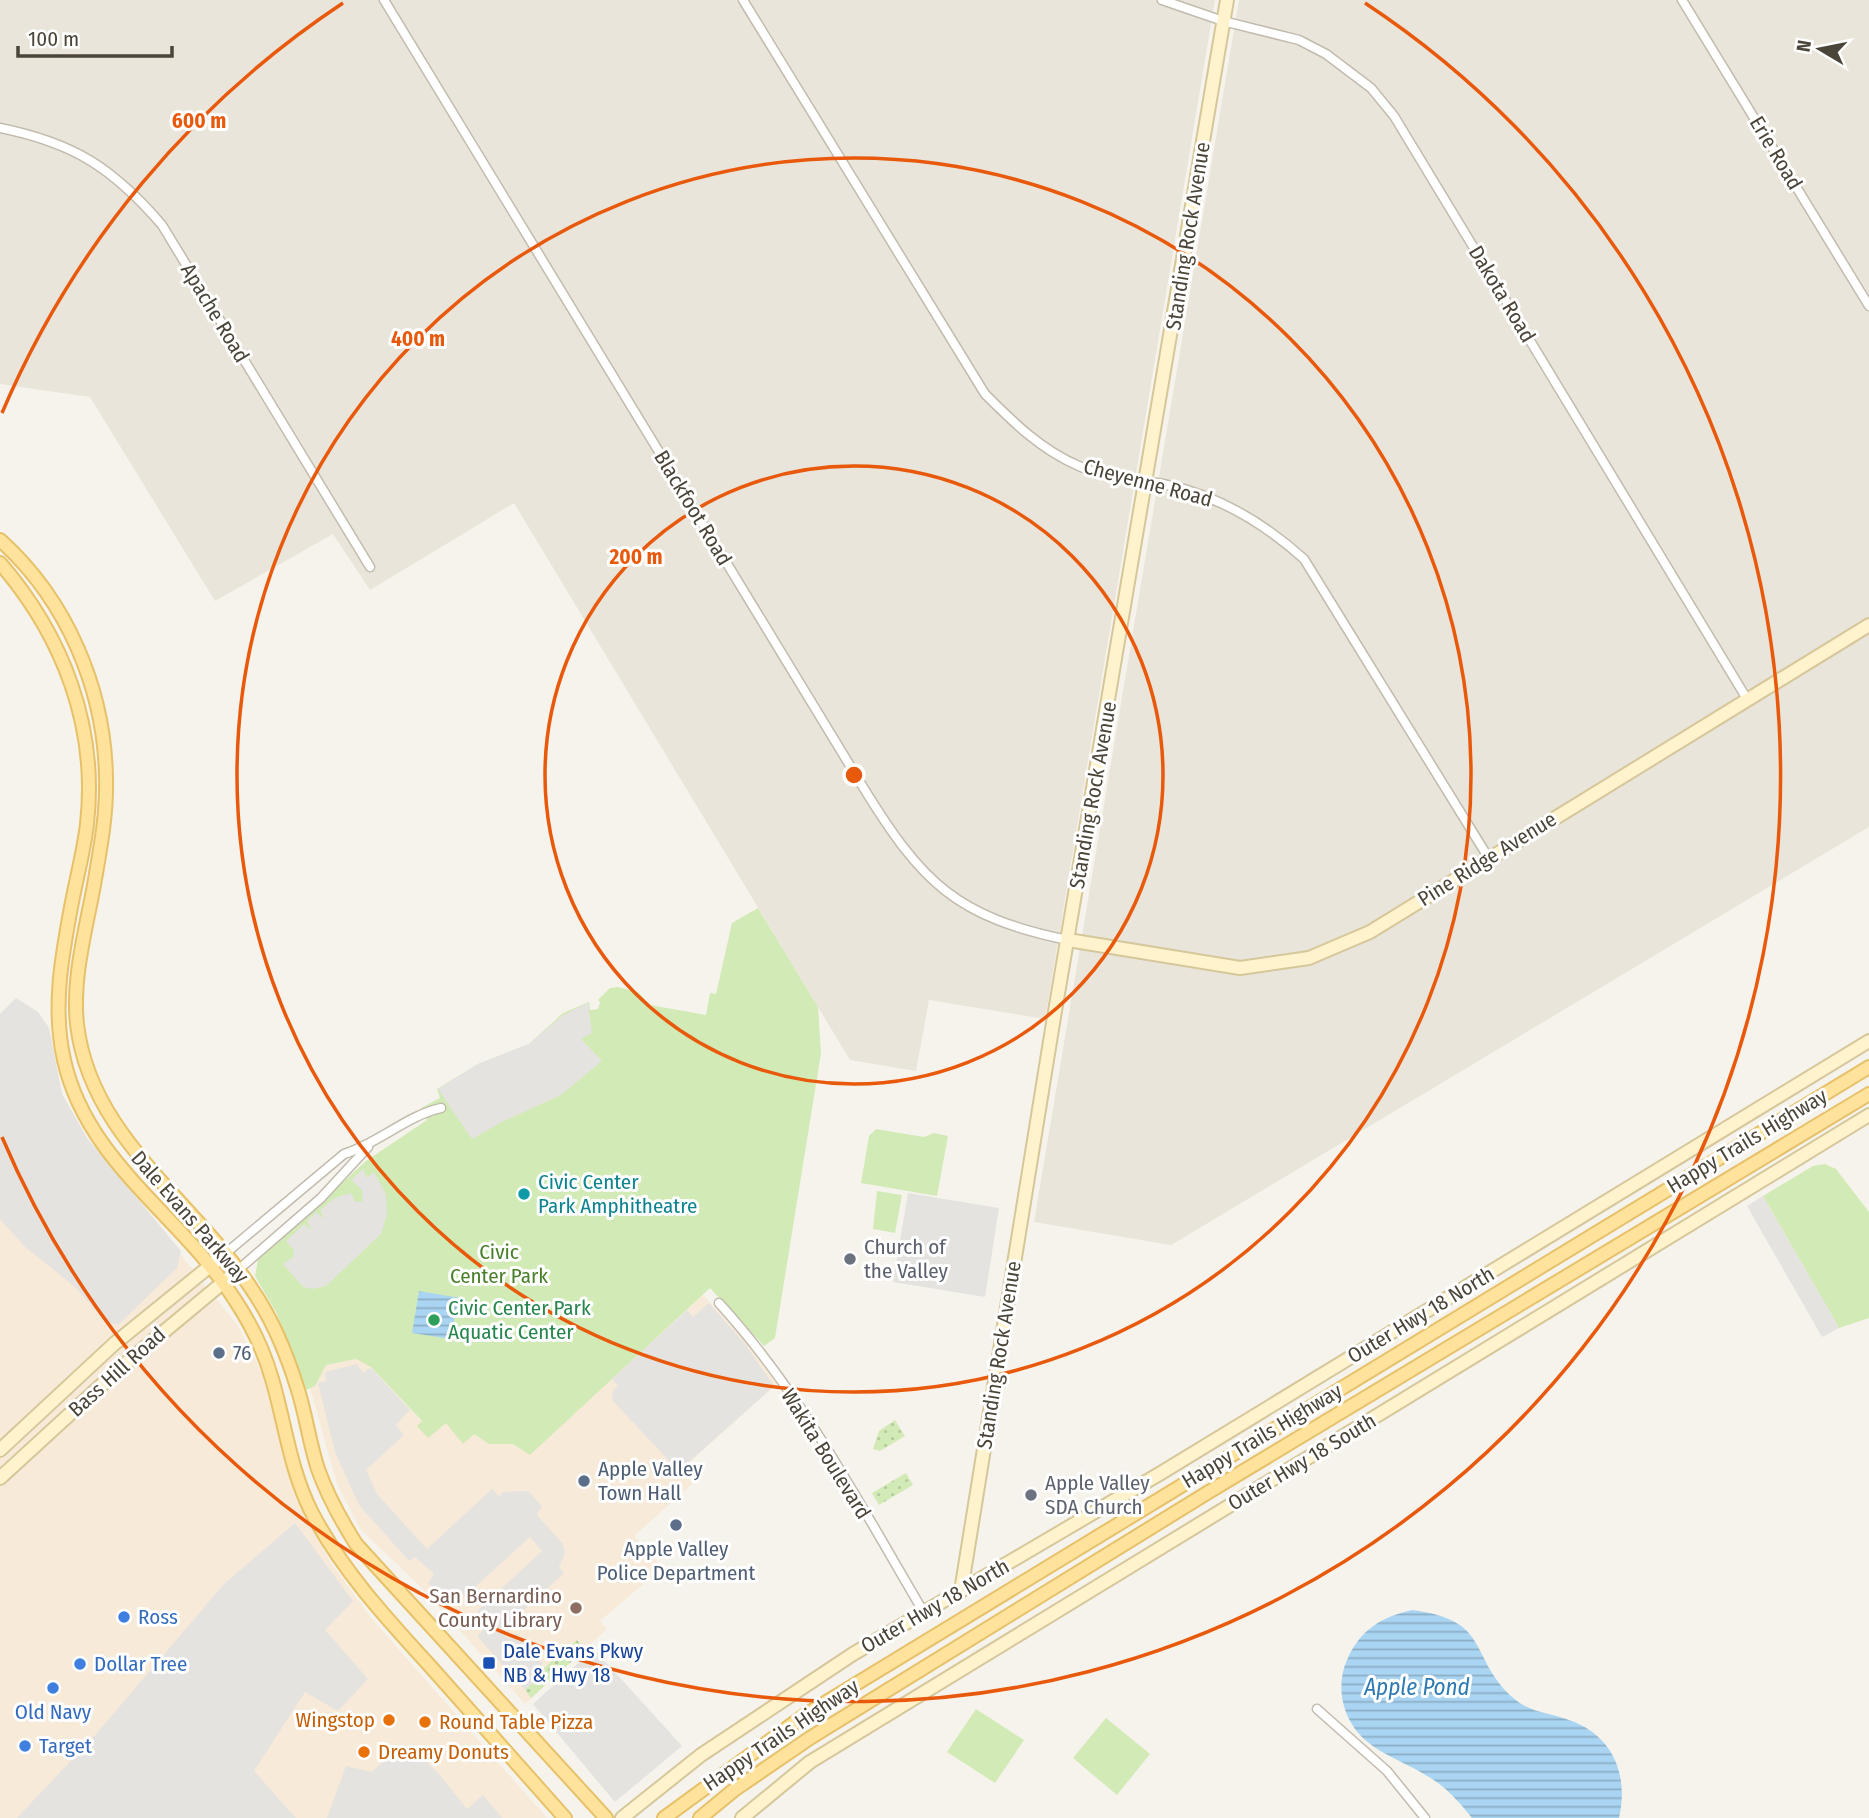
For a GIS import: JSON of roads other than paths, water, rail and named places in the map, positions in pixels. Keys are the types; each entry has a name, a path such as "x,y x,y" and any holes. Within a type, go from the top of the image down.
{"main road":[{"name":"Dale Evans Parkway","path":"0,540 54,603 78,647 92,688 101,730 106,779 104,825 76,995 76,1022 97,1093 121,1137 226,1253 255,1293 298,1388 319,1471 337,1513 356,1544 606,1818"},
{"name":"Dale Evans Parkway","path":"0,563 24,592 59,651 85,730 89,774 87,823 60,969 57,1002 64,1061 89,1126 116,1163 223,1283 250,1324 271,1375 305,1495 342,1564 565,1818"},
{"name":"Happy Trails Highway","path":"664,1818 739,1761 816,1708 1869,1067"},
{"name":"Happy Trails Highway","path":"700,1818 734,1790 821,1731 1207,1493 1869,1094"}],"street":[{"name":"Blackfoot Road","path":"384,0 898,842 910,858 954,899 1026,932 1068,940"},
{"name":"Cheyenne Road","path":"743,0 985,394 1028,436 1080,467 1196,492 1224,503 1270,529 1304,559 1488,857"},
{"name":"Dakota Road","path":"1162,0 1223,21 1299,40 1326,54 1371,88 1394,116 1747,699"},
{"name":"Standing Rock Avenue","path":"961,1591 1227,0"},
{"name":"Erie Road","path":"1682,0 1869,306"},
{"name":"Apache Road","path":"0,128 67,146 91,160 138,198 162,225 370,567"},
{"name":"Pine Ridge Avenue","path":"1068,940 1240,968 1310,958 1370,932 1869,625"},
{"name":"Outer Hwy 18 North","path":"622,1818 701,1755 778,1701 923,1611 1172,1466 1869,1041"},
{"path":"226,1253 344,1154 368,1147 413,1120 441,1108"},
{"name":"Outer Hwy 18 South","path":"742,1818 810,1762 1869,1115"},
{"path":"238,1269 321,1198 368,1147"},
{"name":"Bass Hill Road","path":"0,1450 114,1344 226,1253"},
{"name":"Bass Hill Road","path":"0,1478 119,1369 238,1269"},
{"name":"Wakita Boulevard","path":"719,1304 755,1342 819,1436 923,1611"},
{"path":"1317,1709 1387,1771 1425,1818"}],"water":[{"path":"419,1291 466,1299 464,1309 456,1308 451,1339 412,1333"},
{"name":"Apple Pond","path":"1412,1610 1437,1615 1455,1622 1467,1631 1498,1681 1518,1702 1584,1727 1607,1746 1614,1758 1622,1787 1619,1818 1472,1818 1438,1783 1369,1743 1358,1732 1349,1719 1342,1697 1342,1675 1347,1660 1358,1641 1373,1626"}],"place":[{"name":"Civic Center Park Amphitheatre","path":"524,1194"},
{"name":"Church of the Valley","path":"850,1259"},
{"name":"Civic Center Park Aquatic Center","path":"434,1320"},
{"name":"76","path":"219,1353"},
{"name":"Apple Valley Town Hall","path":"584,1481"},
{"name":"Apple Valley SDA Church","path":"1031,1495"},
{"name":"Apple Valley Police Department","path":"676,1525"},
{"name":"San Bernardino County Library","path":"576,1608"},
{"name":"Ross","path":"124,1617"},
{"name":"Dale Evans Pkwy NB & Hwy 18","path":"489,1663"},
{"name":"Dollar Tree","path":"80,1664"},
{"name":"Old Navy","path":"53,1688"},
{"name":"Wingstop","path":"389,1720"},
{"name":"Round Table Pizza","path":"425,1722"},
{"name":"Target","path":"25,1746"},
{"name":"Dreamy Donuts","path":"364,1752"}],"park label":[{"name":"Civic Center Park","path":"499,1264"}]}
